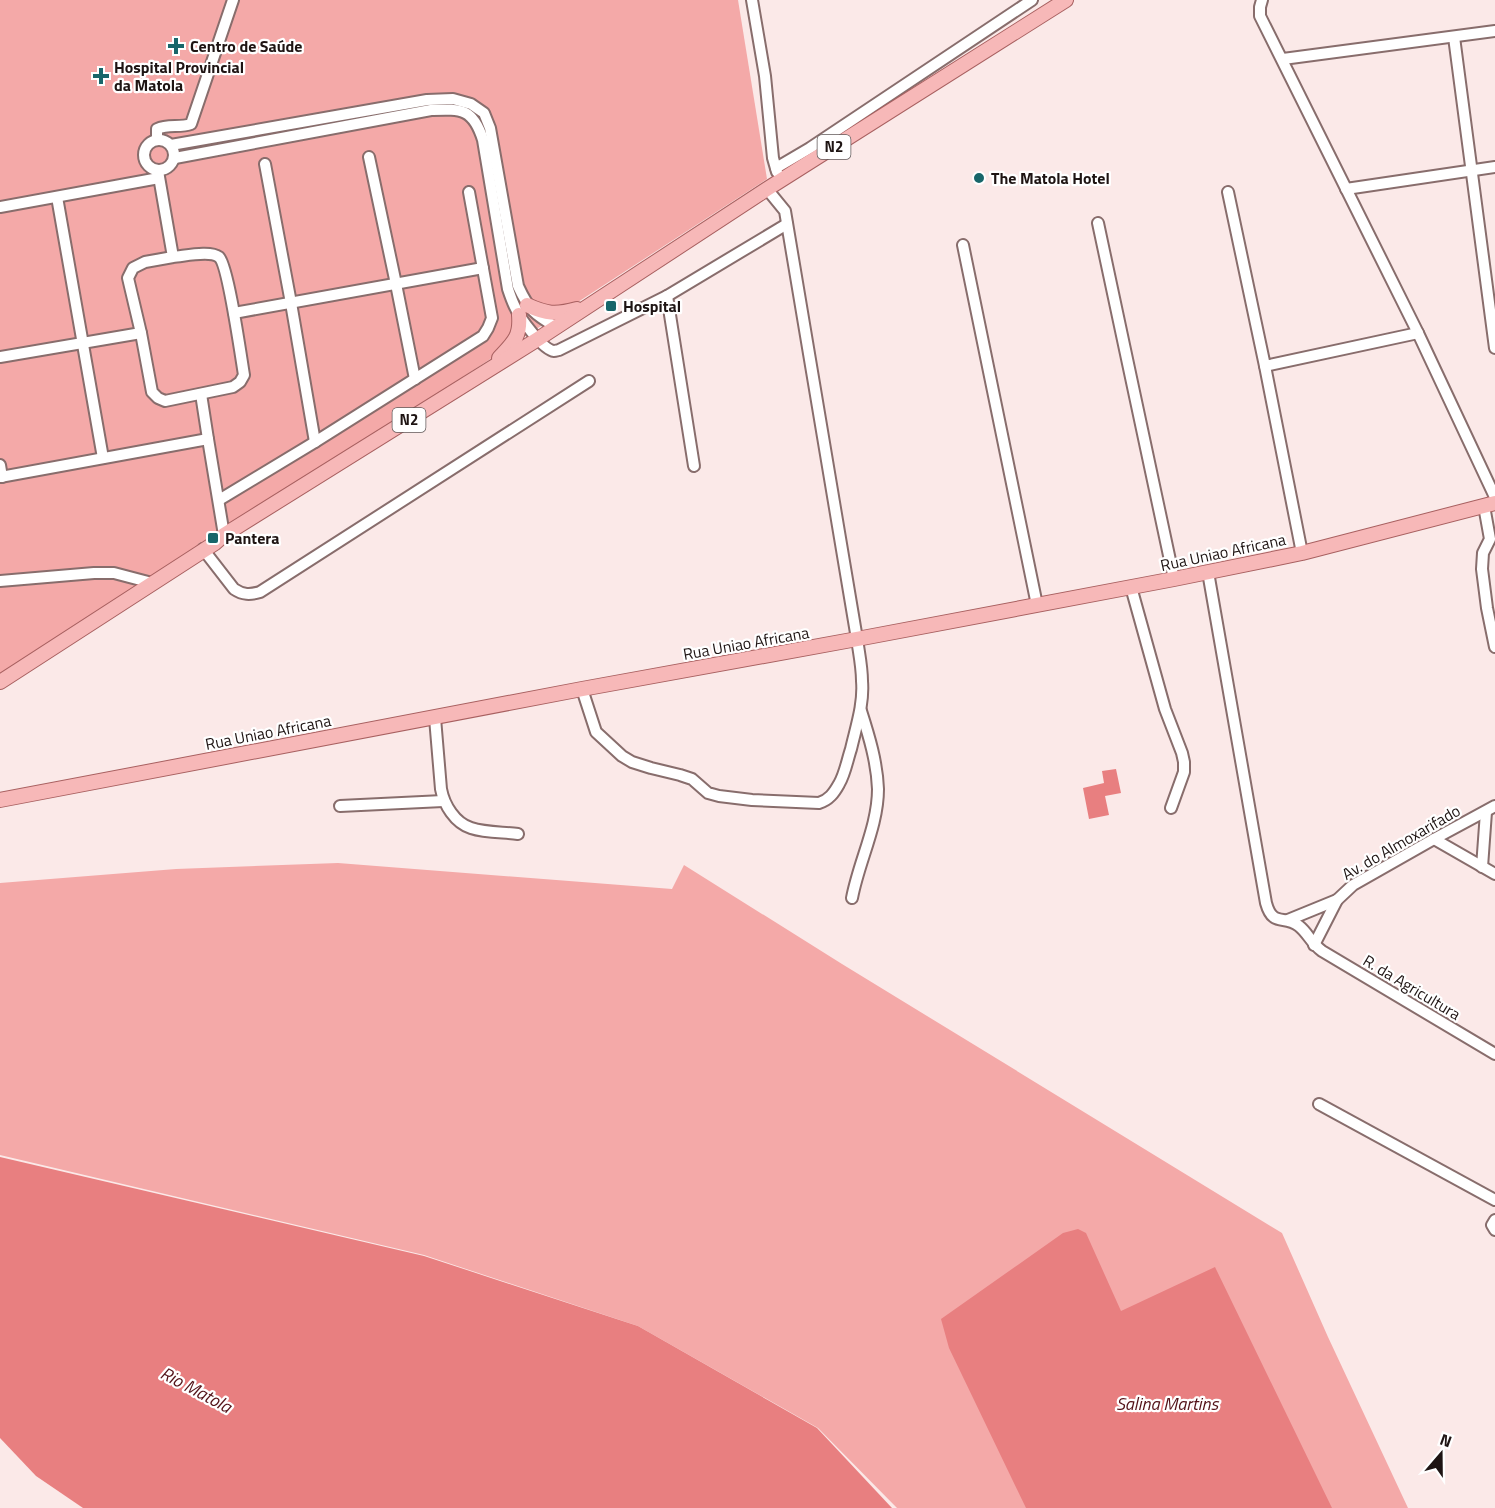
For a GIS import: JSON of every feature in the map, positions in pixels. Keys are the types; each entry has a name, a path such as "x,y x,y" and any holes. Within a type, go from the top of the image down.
{"main road":[{"name":"N2","path":"0,682 224,535 538,339 767,189 778,174 1066,0"},
{"path":"490,369 516,338 523,310 550,314 587,307"},
{"name":"Rua Uniao Africana","path":"0,800 1174,579 1302,553 1489,505"}],"street":[{"path":"157,140 157,129 161,127 183,127 191,124 232,0"},
{"path":"752,0 765,76 773,158 778,174 810,148 1032,0"},
{"path":"1262,0 1260,16 1418,333 1495,497"},
{"path":"1283,59 1495,31"},
{"path":"1454,37 1495,348"},
{"path":"171,146 427,100 453,99 471,104 484,113 490,128 523,310 523,322 538,339 554,351 668,296 787,224"},
{"path":"175,158 431,110 455,109 470,116 478,124 483,140 508,289 523,310 556,327"},
{"path":"0,207 57,197 158,174 167,169 175,158 175,153 167,142 157,140 148,145 144,154 146,163 158,174 173,257"},
{"path":"369,157 415,379"},
{"path":"265,164 315,442"},
{"path":"1346,189 1495,166"},
{"path":"582,689 596,732 622,756 642,766 692,779 708,793 752,800 819,803 826,801 840,783 860,708 862,682 857,639 785,211 767,189"},
{"path":"219,500 483,336 492,318 469,192"},
{"path":"1228,192 1302,553"},
{"path":"57,197 103,459"},
{"path":"1098,223 1174,579"},
{"path":"963,245 1037,605"},
{"path":"210,253 219,257 224,265 234,313 244,375 240,382 233,387 201,394 165,401 158,398 152,392 128,278 133,268 145,262 173,257 210,253"},
{"path":"234,313 483,267"},
{"path":"668,296 694,466"},
{"path":"0,357 141,333"},
{"path":"1265,366 1418,333"},
{"path":"203,549 234,589 246,594 260,592 589,381"},
{"path":"201,394 224,535"},
{"path":"0,465 1,477 208,440"},
{"path":"1489,505 1490,539 1483,553 1482,569 1495,647"},
{"name":"R. da Agricultura","path":"1208,572 1269,914 1276,919 1288,920 1297,924 1314,945 1495,1054"},
{"path":"0,581 114,573 152,583"},
{"path":"1131,587 1165,709 1185,762 1184,772 1171,808"},
{"path":"852,897 874,817 878,788 872,748 860,708"},
{"path":"435,718 443,801 451,813 471,828 519,834"},
{"path":"340,806 443,801"},
{"path":"1482,867 1490,809"},
{"name":"Av. do Almoxarifado","path":"1314,945 1337,900 1353,885 1490,809"},
{"path":"1434,839 1495,874"},
{"path":"1288,920 1337,900"},
{"path":"1318,1104 1495,1200"},
{"path":"1495,1220 1492,1225 1495,1230"}],"shaded area":[{"path":"0,0 738,0 767,179 0,678"},
{"path":"338,863 672,889 684,865 1282,1233 1408,1508 897,1508 818,1428 638,1326 424,1255 0,1155 0,883 176,869"}],"water":[{"path":"1116,769 1121,793 1105,796 1109,815 1089,819 1083,788 1104,783 1102,771"},
{"name":"Rio Matola","path":"0,1157 424,1256 638,1326 817,1428 892,1508 83,1508 36,1476 0,1438"},
{"name":"Salina Martins","path":"1078,1229 1086,1233 1121,1311 1215,1267 1332,1508 1026,1508 949,1348 941,1319 1063,1233"}],"place":[{"name":"Centro de Saúde","path":"176,46"},
{"name":"Hospital Provincial da Matola","path":"101,76"},
{"name":"The Matola Hotel","path":"979,178"},
{"name":"Hospital","path":"611,306"},
{"name":"Pantera","path":"213,538"}]}
